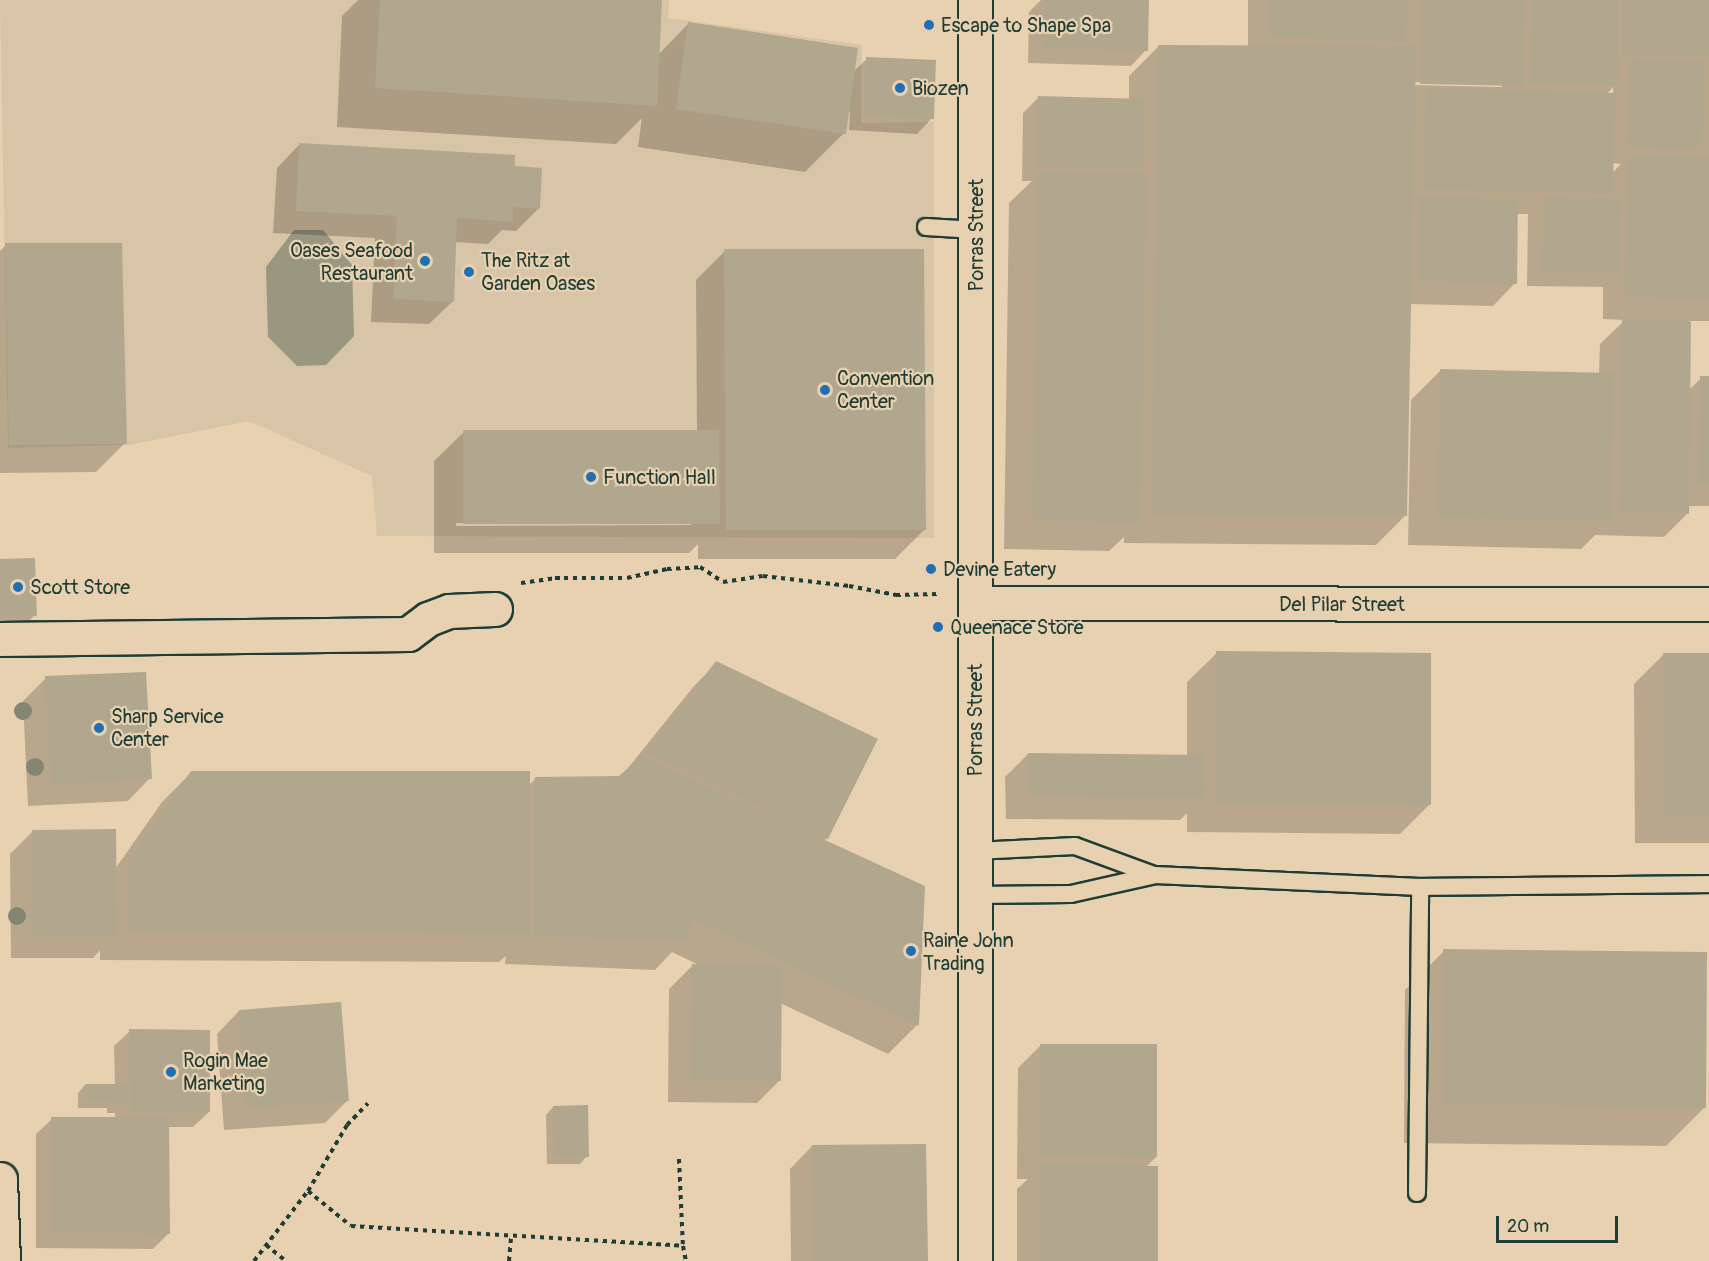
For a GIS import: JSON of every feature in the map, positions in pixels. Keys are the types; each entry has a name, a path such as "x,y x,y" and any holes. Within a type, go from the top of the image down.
{"street":[{"name":"Porras Street","path":"975,0 975,1261"},
{"name":"Del Pilar Street","path":"975,598 1709,604"},
{"path":"0,639 408,634 428,619 449,611 483,610"},
{"path":"0,1179 3,1261"}],"lane":[{"path":"926,227 976,230"},
{"path":"975,851 1075,846 1155,875"},
{"path":"975,895 1071,894 1155,875 1420,887 1709,884"},
{"path":"1417,1193 1420,887"}],"path":[{"path":"483,610 504,586 555,579 627,578 667,569 700,567 723,582 763,576 849,586 896,595 975,598"},
{"path":"254,1261 308,1191 346,1125 368,1103"},
{"path":"679,1159 683,1246 686,1261"},
{"path":"308,1191 351,1226 683,1246"},
{"path":"508,1261 511,1236"},
{"path":"266,1245 285,1261"}],"shaded area":[{"name":"The Ritz at Garden Oases","path":"0,0 669,0 668,18 862,45 861,123 934,122 934,538 377,536 372,476 249,421 129,445 8,448"},
{"path":"294,230 323,230 352,265 354,336 326,365 297,366 268,337 266,267"}],"building":[{"path":"380,0 662,0 657,106 375,88"},
{"path":"1044,0 1149,0 1148,51 1043,48"},
{"path":"1270,0 1407,0 1406,41 1270,37"},
{"path":"1422,0 1525,0 1524,86 1420,84"},
{"path":"1532,0 1619,0 1618,85 1530,83"},
{"path":"1623,0 1709,0 1709,56 1623,56"},
{"path":"688,22 858,48 846,134 676,109"},
{"path":"1158,45 1416,46 1407,516 1152,514"},
{"name":"Biozen","path":"866,57 936,60 934,119 864,115"},
{"path":"1629,59 1704,61 1702,150 1627,148"},
{"path":"1426,88 1615,93 1613,193 1424,189"},
{"path":"1038,96 1144,99 1143,168 1037,166"},
{"name":"Oases Seafood Restaurant","path":"299,143 515,155 515,166 542,168 540,209 513,207 513,222 457,218 454,302 393,299 397,216 296,211"},
{"path":"1627,155 1709,157 1709,299 1625,297"},
{"path":"1038,172 1147,174 1140,523 1033,520"},
{"path":"1418,197 1518,199 1517,284 1418,281"},
{"path":"1543,197 1621,199 1620,273 1542,271"},
{"path":"5,243 122,243 127,444 9,445"},
{"name":"Convention Center","path":"724,249 924,249 926,530 726,530"},
{"path":"1622,320 1691,322 1689,514 1619,513"},
{"path":"1440,369 1614,373 1611,521 1437,517"},
{"path":"1700,376 1709,376 1709,483 1698,483"},
{"name":"Function Hall","path":"463,430 719,430 720,524 463,524"},
{"name":"Scott Store","path":"35,558 37,616 0,616 0,559"},
{"path":"1216,651 1431,653 1431,805 1216,803"},
{"path":"1663,653 1709,653 1709,815 1664,815"},
{"path":"716,661 878,739 828,839 646,753"},
{"name":"Sharp Service Center","path":"146,672 152,779 51,784 45,676"},
{"path":"1028,753 1204,755 1205,798 1028,796"},
{"path":"642,756 925,886 919,1026 693,919 686,941 534,936 535,777 619,776"},
{"path":"191,771 530,771 530,933 129,932 129,859"},
{"path":"116,829 117,936 33,936 32,830"},
{"path":"1443,949 1707,952 1706,1108 1443,1104"},
{"path":"692,964 782,965 781,1081 690,1080"},
{"path":"341,1002 349,1101 246,1108 239,1010"},
{"path":"129,1029 210,1030 210,1112 130,1112"},
{"path":"1040,1044 1157,1044 1157,1157 1040,1156"},
{"path":"85,1084 126,1084 127,1106 114,1107 114,1101 85,1101"},
{"path":"588,1105 589,1157 554,1157 553,1106"},
{"path":"51,1117 169,1117 170,1234 51,1233"},
{"path":"926,1144 928,1261 814,1261 812,1145"},
{"path":"1040,1165 1158,1166 1158,1261 1039,1261"}],"place":[{"name":"Escape to Shape Spa","path":"929,25"},
{"name":"Biozen","path":"900,88"},
{"name":"Oases Seafood Restaurant","path":"425,261"},
{"name":"The Ritz at Garden Oases","path":"469,272"},
{"name":"Convention Center","path":"825,390"},
{"name":"Function Hall","path":"591,477"},
{"name":"Devine Eatery","path":"931,569"},
{"name":"Scott Store","path":"18,587"},
{"name":"Queenace Store","path":"938,627"},
{"name":"Sharp Service Center","path":"99,728"},
{"name":"Raine John Trading","path":"911,951"},
{"name":"Rogin Mae Marketing","path":"171,1072"}]}
